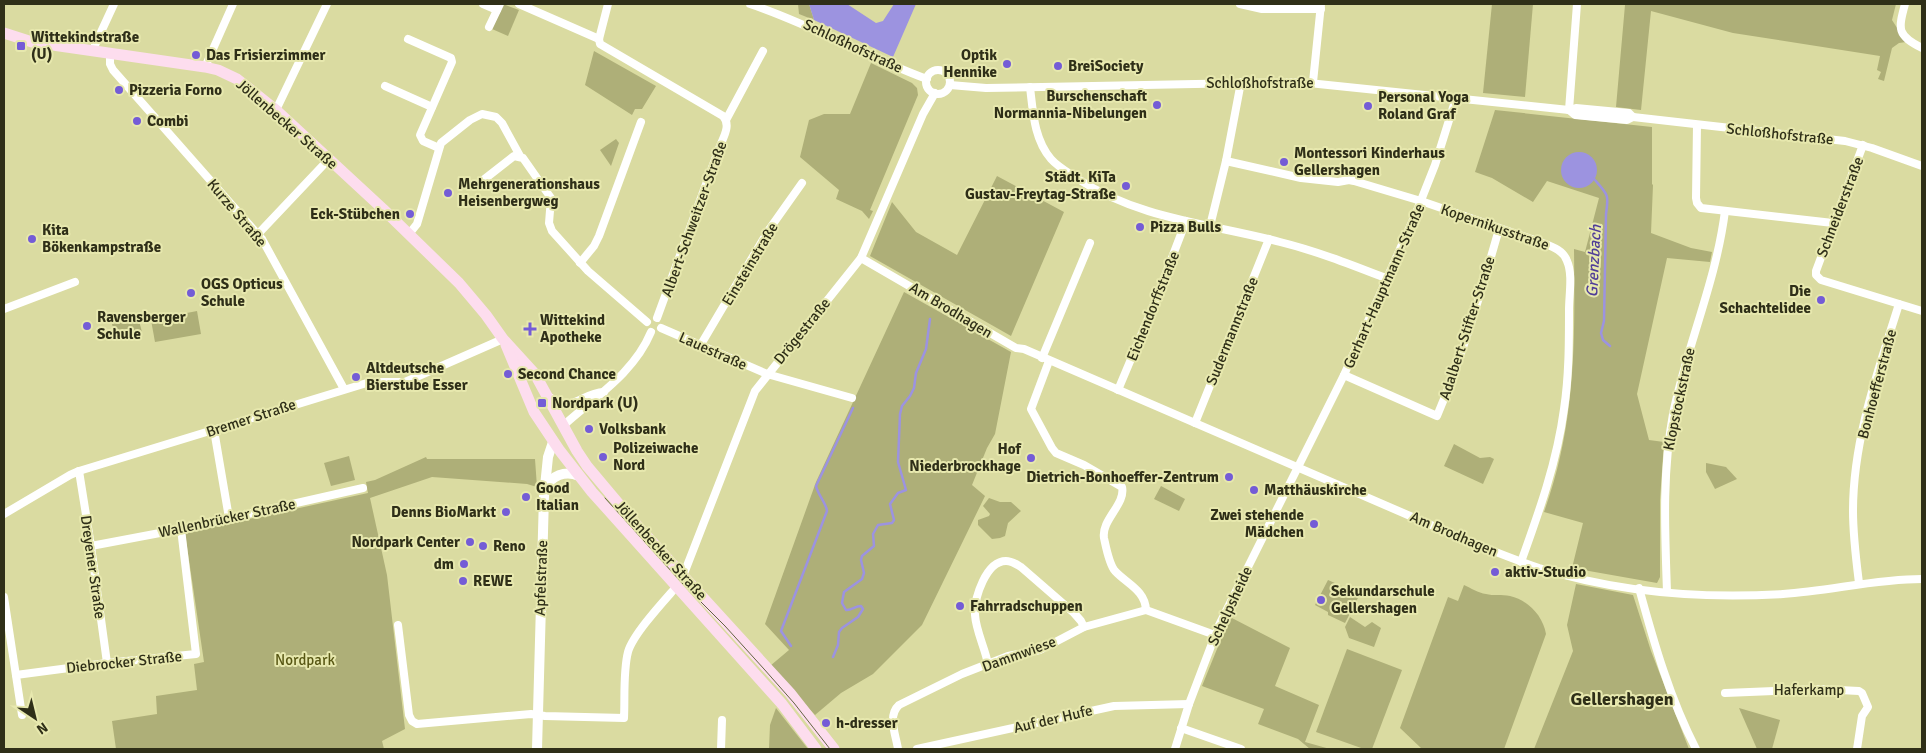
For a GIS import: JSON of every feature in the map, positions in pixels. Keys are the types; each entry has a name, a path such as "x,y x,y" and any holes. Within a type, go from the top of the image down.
{"main road":[{"name":"Jöllenbecker Straße","path":"4,33 24,40 218,70 237,80 276,110 459,282 503,339 535,374 582,460 634,522 790,693 834,749"},
{"name":"Jöllenbecker Straße","path":"503,339 530,404 553,442 580,476 782,704 816,749"},
{"path":"553,442 564,426"}],"street":[{"path":"94,52 95,44 114,4"},
{"path":"205,67 233,4"},
{"path":"276,110 327,4"},
{"path":"483,4 498,7 489,27"},
{"name":"Albert-Schweitzer-Straße","path":"520,4 599,39 602,45 726,120"},
{"path":"599,39 608,4"},
{"name":"Schloßhofstraße","path":"750,4 803,23 927,79"},
{"path":"1240,4 1262,9 1321,7 1313,82"},
{"path":"1569,110 1577,4"},
{"path":"1905,4 1900,30 1907,39 1922,48"},
{"path":"408,38 451,58 452,62 420,137 423,141 439,148"},
{"name":"Albert-Schweitzer-Straße","path":"657,318 724,136 727,125 726,120 763,51"},
{"name":"Kurze Straße","path":"110,54 110,64 114,70 265,244 344,389"},
{"path":"941,71 948,76 950,85 945,92 935,93 929,88 927,79 933,72 941,71"},
{"path":"1210,226 1226,161 1241,82"},
{"name":"Schloßhofstraße","path":"950,85 980,88 1313,82 1569,110 1575,115 1627,120 1633,117 1803,135 1863,145 1922,166"},
{"path":"385,86 432,107"},
{"path":"1030,87 1035,125 1039,138 1052,160 1081,181 1122,202 1160,215 1268,239 1315,252 1388,279"},
{"name":"Drögestraße","path":"682,574 685,571 755,391 861,258 923,114 935,93"},
{"name":"Gerhart-Hauptmann-Straße","path":"1297,468 1344,375 1388,279 1421,201 1450,121 1456,98"},
{"path":"409,234 417,224 443,140 477,116 486,114 496,117 502,123 520,156 527,162 551,198 549,223 552,231 580,263 647,322"},
{"path":"580,263 594,246 599,236 641,122"},
{"path":"1697,125 1697,203 1705,210 1833,223"},
{"name":"Schneiderstraße","path":"1863,145 1816,271 1818,278 1922,311"},
{"path":"482,181 514,156 520,156"},
{"path":"258,234 329,159"},
{"name":"Kopernikusstraße","path":"1226,161 1306,179 1338,182 1354,181 1421,201 1556,248 1567,259 1569,273 1569,328 1564,409 1547,487 1521,562"},
{"name":"Einsteinstraße","path":"700,346 764,237 802,183"},
{"name":"Klopstockstraße","path":"1667,592 1665,488 1669,439 1685,363 1714,270 1724,211"},
{"name":"Eichendorffstraße","path":"1118,390 1156,302 1186,221"},
{"name":"Adalbert-Stifter-Straße","path":"1344,375 1437,416 1478,305 1499,229"},
{"name":"Sudermannstraße","path":"1195,423 1268,239"},
{"path":"1090,244 1046,360 1032,405 1032,413 1054,451 1084,465 1122,487 1122,495 1105,530 1104,537 1114,570 1140,593 1146,610 1215,635"},
{"name":"Am Brodhagen","path":"861,258 1009,344 1521,562 1581,578 1667,592 1710,596 1752,596 1816,591 1859,583 1922,580"},
{"path":"4,309 75,282"},
{"name":"Bonhoefferstraße","path":"1859,583 1854,544 1853,510 1857,462 1868,406 1899,304"},
{"path":"651,318 657,318 661,322 661,328 657,332 651,332 647,328 647,322 651,318"},
{"name":"Lauestraße","path":"661,328 767,374 852,398"},
{"path":"564,426 604,392 630,365 648,341 651,332"},
{"name":"Bremer Straße","path":"4,514 70,475 344,389 370,382 404,382 503,339"},
{"path":"548,395 558,402 572,404 594,393 604,392"},
{"path":"214,430 229,518"},
{"name":"Apfelstraße","path":"537,749 544,496 548,457 553,442"},
{"name":"Schelpsheide","path":"1175,749 1189,704 1215,635 1297,468"},
{"name":"Dreyener Straße","path":"79,472 107,663"},
{"path":"544,496 551,479 567,473 580,476"},
{"name":"Wallenbrücker Straße","path":"91,546 181,529 363,488"},
{"name":"Diebrocker Straße","path":"16,675 196,654 181,529"},
{"path":"988,664 976,622 975,610 980,586 990,570 999,563 1011,562 1021,567 1074,613 1084,627"},
{"name":"Jöllenbecker Straße","path":"537,715 624,718 629,648 678,586"},
{"path":"1639,588 1655,646 1688,733 1696,749"},
{"path":"4,597 22,715"},
{"name":"Dammwiese","path":"898,749 892,718 896,708 962,674 1010,655 1040,650 1084,627 1146,610"},
{"path":"398,625 409,715 414,723 422,725 502,715 537,715"},
{"name":"Haferkamp","path":"1725,693 1802,689 1859,691 1862,693 1868,707 1862,716 1856,749"},
{"name":"Auf der Hufe","path":"917,749 1114,706 1189,704"},
{"path":"721,749 722,720"},
{"path":"1181,728 1240,749"}],"green space":[{"path":"503,4 519,10 508,36 492,29"},
{"path":"798,4 809,4 814,20 799,14"},
{"path":"1492,4 1533,4 1525,97 1483,93"},
{"path":"1623,4 1896,4 1892,20 1906,42 1899,43 1892,48 1884,81 1878,79 1881,72 1877,70 1880,56 1733,33 1651,11 1641,110 1616,107 1625,5"},
{"path":"594,51 656,86 642,109 635,109 632,115 585,85"},
{"path":"871,63 912,83 917,88 918,95 870,210 873,211 869,219 862,211 836,199 839,190 800,157 809,120 824,114 850,114"},
{"path":"1495,110 1652,127 1653,185 1651,233 1691,248 1712,252 1710,262 1667,258 1637,394 1649,440 1664,442 1660,500 1660,577 1657,583 1572,568 1583,523 1544,512 1555,479 1568,414 1573,349 1574,249 1585,252 1599,198 1547,181 1533,202 1492,178 1475,172"},
{"path":"616,139 619,143 611,166 600,150"},
{"path":"997,176 1064,212 1011,336 870,256 892,202 916,232 957,255"},
{"path":"904,292 1011,352 995,434 987,448 972,485 985,496 922,625 873,674 841,693 815,715 770,666 789,650 765,624 816,482"},
{"path":"197,311 201,334 155,342 151,320"},
{"path":"138,317 142,332 116,339 112,324"},
{"path":"1454,444 1480,458 1490,457 1494,459 1483,484 1444,466"},
{"path":"349,456 355,480 331,486 324,463"},
{"name":"Nordpark","path":"426,457 427,459 535,459 537,487 527,484 432,477 370,498 387,575 405,729 382,741 384,749 116,749 112,721 157,714 156,696 197,690 194,664 204,662 185,533 368,493 366,482 375,480"},
{"path":"1706,463 1726,467 1737,479 1715,489 1706,472"},
{"path":"1161,486 1185,499 1179,511 1154,499"},
{"path":"989,498 1000,502 1011,502 1021,511 1008,523 1005,536 1000,538 992,539 978,525 978,520 990,514 983,506"},
{"path":"1328,580 1360,594 1345,623 1328,615 1328,612 1315,605"},
{"path":"1576,584 1633,595 1651,651 1689,749 1534,749 1573,651 1567,625"},
{"path":"1464,585 1477,592 1510,596 1523,601 1538,615 1546,634 1504,749 1422,749 1400,728 1448,597 1458,601"},
{"path":"1230,617 1290,648 1275,686 1319,705 1305,742 1330,749 1310,749 1298,739 1258,724 1264,709 1202,686"},
{"path":"1350,617 1365,627 1372,622 1381,628 1374,647 1349,638 1345,627"},
{"path":"1347,649 1402,670 1372,749 1364,749 1316,732"},
{"path":"776,708 808,749 769,749 770,725"},
{"path":"1739,708 1780,720 1772,749 1757,749"}],"shaded area":[{"path":"809,4 847,4 876,23 883,21 894,4 916,4 893,57 814,20"},
{"path":"1579,152 1586,153 1592,157 1596,163 1596,177 1592,183 1586,187 1579,188 1572,187 1566,183 1562,177 1561,170 1562,163 1566,157 1572,153"}],"waterway":[{"name":"Grenzbach","path":"1594,179 1605,192 1607,198 1604,321 1601,333 1603,340 1610,346"},
{"path":"833,657 838,645 839,632 858,617 863,609 861,606 846,610 842,603 844,592 862,579 864,573 862,556 874,546 873,534 878,525 892,523 894,520 890,504 898,493 906,490 898,462 900,414 902,406 914,388 916,373 926,349 930,319"},
{"path":"791,646 781,631 827,511 816,486 853,408"}],"tram line":[{"path":"605,498 764,669 794,703 830,749"}],"place":[{"name":"Wittekindstraße (U)","path":"21,46"},
{"name":"Das Frisierzimmer","path":"196,55"},
{"name":"Optik Hennike","path":"1007,64"},
{"name":"BreiSociety","path":"1058,66"},
{"name":"Pizzeria Forno","path":"119,90"},
{"name":"Burschenschaft Normannia-Nibelungen","path":"1157,105"},
{"name":"Personal Yoga Roland Graf","path":"1368,106"},
{"name":"Combi","path":"137,121"},
{"name":"Montessori Kinderhaus Gellershagen","path":"1284,162"},
{"name":"Städt. KiTa Gustav-Freytag-Straße","path":"1126,186"},
{"name":"Mehrgenerationshaus Heisenbergweg","path":"448,193"},
{"name":"Eck-Stübchen","path":"410,214"},
{"name":"Pizza Bulls","path":"1140,227"},
{"name":"Kita Bökenkampstraße","path":"32,239"},
{"name":"OGS Opticus Schule","path":"191,293"},
{"name":"Die Schachtelidee","path":"1821,300"},
{"name":"Ravensberger Schule","path":"87,326"},
{"name":"Wittekind Apotheke","path":"530,329"},
{"name":"Second Chance","path":"508,374"},
{"name":"Altdeutsche Bierstube Esser","path":"356,377"},
{"name":"Nordpark (U)","path":"542,403"},
{"name":"Volksbank","path":"589,429"},
{"name":"Polizeiwache Nord","path":"603,457"},
{"name":"Hof Niederbrockhage","path":"1031,458"},
{"name":"Dietrich-Bonhoeffer-Zentrum","path":"1229,477"},
{"name":"Matthäuskirche","path":"1254,490"},
{"name":"Good Italian","path":"526,497"},
{"name":"Denns BioMarkt","path":"506,512"},
{"name":"Zwei stehende Mädchen","path":"1314,524"},
{"name":"Nordpark Center","path":"470,542"},
{"name":"Reno","path":"483,546"},
{"name":"dm","path":"464,564"},
{"name":"aktiv-Studio","path":"1495,572"},
{"name":"REWE","path":"463,581"},
{"name":"Sekundarschule Gellershagen","path":"1321,600"},
{"name":"Fahrradschuppen","path":"960,606"},
{"name":"h-dresser","path":"826,723"}],"district":[{"name":"Gellershagen","path":"1622,699"}]}
